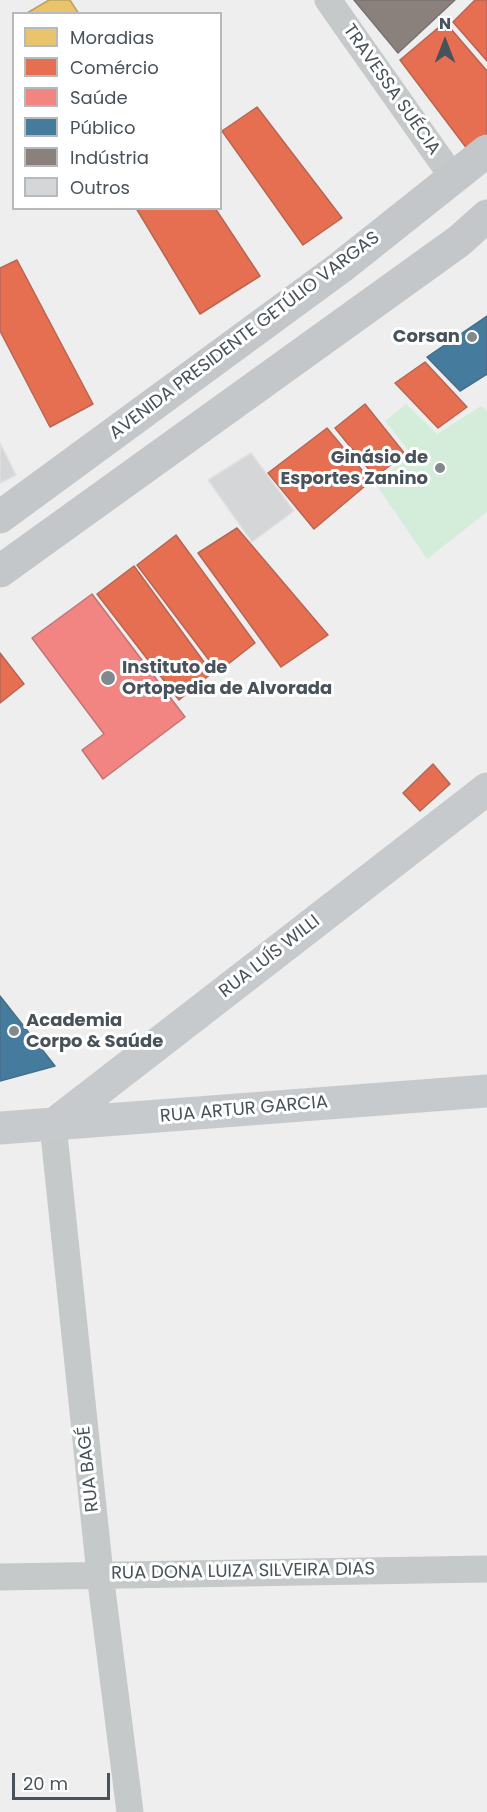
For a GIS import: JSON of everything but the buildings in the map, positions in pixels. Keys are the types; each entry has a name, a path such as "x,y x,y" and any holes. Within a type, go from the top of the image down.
{"main road":[{"name":"AVENIDA PRESIDENTE GETÚLIO VARGAS","path":"0,517 341,267 487,151"},
{"path":"0,571 459,241 487,216"}],"street":[{"name":"TRAVESSA SUÉCIA","path":"328,0 454,179"},
{"name":"RUA LUÍS WILLI","path":"53,1125 487,789"},
{"name":"RUA ARTUR GARCIA","path":"0,1128 487,1091"},
{"name":"RUA BAGÉ","path":"53,1125 100,1574 130,1812"},
{"name":"RUA DONA LUIZA SILVEIRA DIAS","path":"0,1577 487,1569"}],"green space":[{"name":"Ginásio de Esportes Zanino","path":"406,404 437,434 481,406 487,411 487,512 427,559 375,483 411,454 385,421"}],"place":[{"name":"Corsan","path":"472,337"},
{"name":"Ginásio de Esportes Zanino","path":"440,468"},
{"name":"Instituto de Ortopedia de Alvorada","path":"108,678"},
{"name":"Academia Corpo & Saúde","path":"14,1031"}]}
